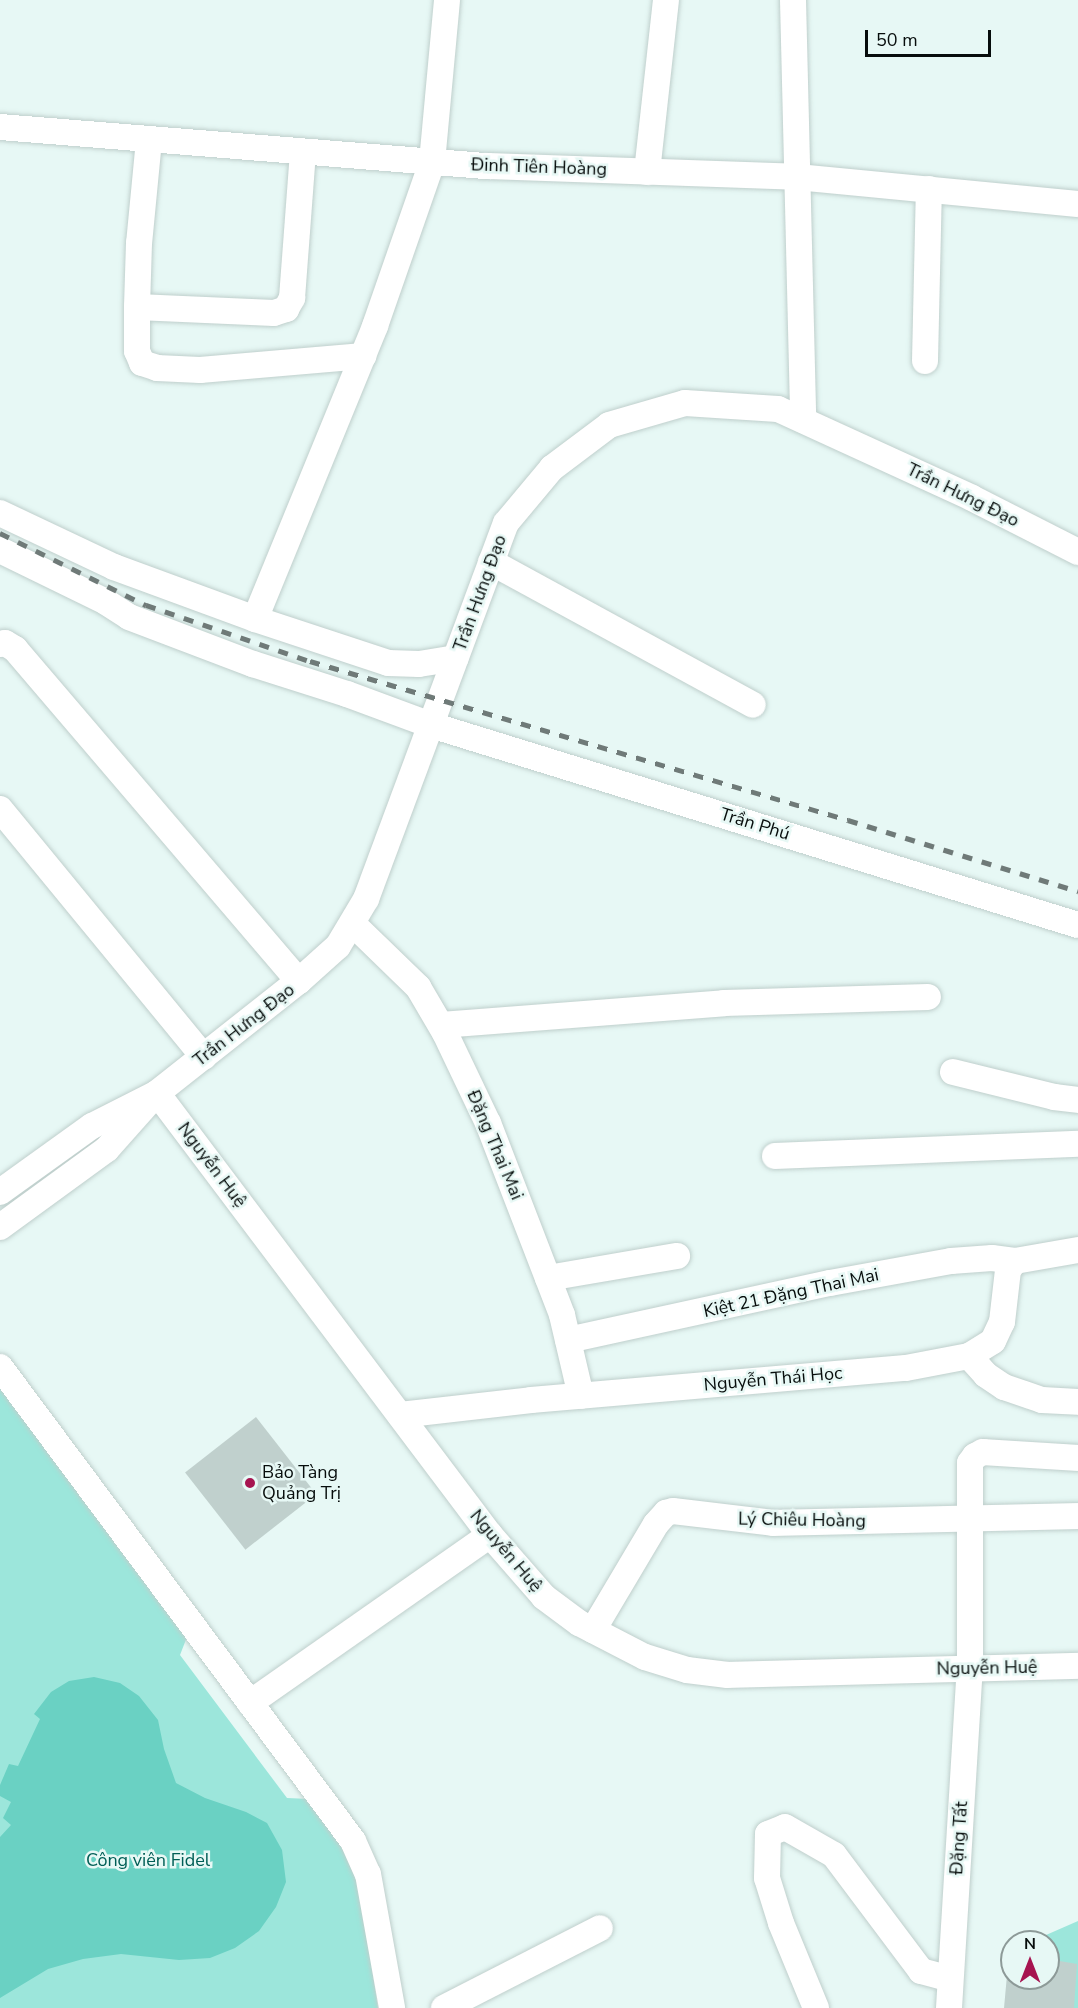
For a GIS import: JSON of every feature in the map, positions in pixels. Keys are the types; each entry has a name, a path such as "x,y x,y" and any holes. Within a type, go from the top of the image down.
{"street":[{"path":"255,619 375,326 432,162 447,0"},
{"path":"647,172 666,0"},
{"path":"799,1 797,177 803,420"},
{"name":"Đinh Tiên Hoàng","path":"0,127 432,162 797,177 1078,204"},
{"path":"149,140 137,307 140,360 146,366 157,368 222,369 363,356"},
{"path":"137,307 274,313 286,309 292,297 303,152"},
{"path":"925,361 929,189"},
{"name":"Trần Hưng Đạo","path":"0,1192 92,1126 157,1093 299,981 338,946 354,924 366,899 506,523 552,468 609,425 685,403 778,409 972,498 1078,552"},
{"path":"0,513 114,567 255,619 388,663 419,664 456,658"},
{"name":"Trần Phú","path":"0,550 162,632 431,725 1078,925"},
{"path":"491,562 753,705"},
{"path":"0,644 15,649 299,981"},
{"path":"0,809 204,1057"},
{"name":"Đặng Thai Mai","path":"354,924 418,987 441,1025 488,1123 562,1315 581,1396"},
{"path":"441,1025 724,1003 928,997"},
{"path":"953,1072 1054,1097 1078,1100"},
{"name":"Trần Hưng Đạo","path":"0,1227 107,1149 157,1093"},
{"name":"Nguyễn Huệ","path":"157,1093 490,1535 544,1597 593,1630 645,1657 687,1670 728,1675 1078,1666"},
{"path":"775,1156 1078,1144"},
{"path":"1015,1261 1078,1250"},
{"path":"548,1278 677,1256"},
{"name":"Kiệt 21 Đặng Thai Mai","path":"568,1340 830,1282 951,1261 992,1258 1015,1261"},
{"name":"Nguyễn Thái Học","path":"400,1415 581,1396 906,1368 969,1356 993,1341 1002,1322 1008,1269 1015,1261"},
{"path":"969,1356 986,1375 1004,1387 1042,1400 1078,1402"},
{"path":"0,1367 353,1841 364,1859 392,2008"},
{"name":"Đặng Tất","path":"949,2008 970,1669 970,1463 975,1456 983,1452 1078,1458"},
{"name":"Lý Chiêu Hoàng","path":"593,1630 656,1524 666,1513 673,1511 773,1523 1078,1516"},
{"path":"250,1703 490,1535"},
{"path":"816,2008 782,1923 767,1878 768,1834 785,1827 834,1855 921,1971 950,1979"},
{"path":"444,2008 600,1928"}],"green space":[{"name":"Công viên Fidel","path":"0,1388 187,1637 180,1655 287,1798 310,1799 345,1849 359,1884 378,2008 0,2008"},
{"path":"1078,1921 1078,2008 1006,2008 1007,1990 1060,1990 1060,1930 1057,1930"}],"shaded area":[{"path":"94,1677 120,1683 139,1696 158,1720 164,1749 176,1783 205,1798 246,1812 267,1823 282,1850 286,1882 276,1907 259,1931 235,1948 210,1958 179,1960 121,1954 83,1959 48,1969 0,1998 0,1837 11,1825 3,1818 11,1802 0,1796 0,1785 9,1764 18,1766 40,1719 34,1714 51,1692 69,1681"}],"building":[{"name":"Bảo Tàng Quảng Trị","path":"256,1417 316,1494 245,1550 185,1472"},
{"path":"1060,1961 1077,1964 1074,2008 1004,2008 1006,1990 1060,1990"}],"railway":[{"path":"0,533 146,605 310,661 848,820 1078,891"}],"place":[{"name":"Bảo Tàng Quảng Trị","path":"250,1483"}]}
